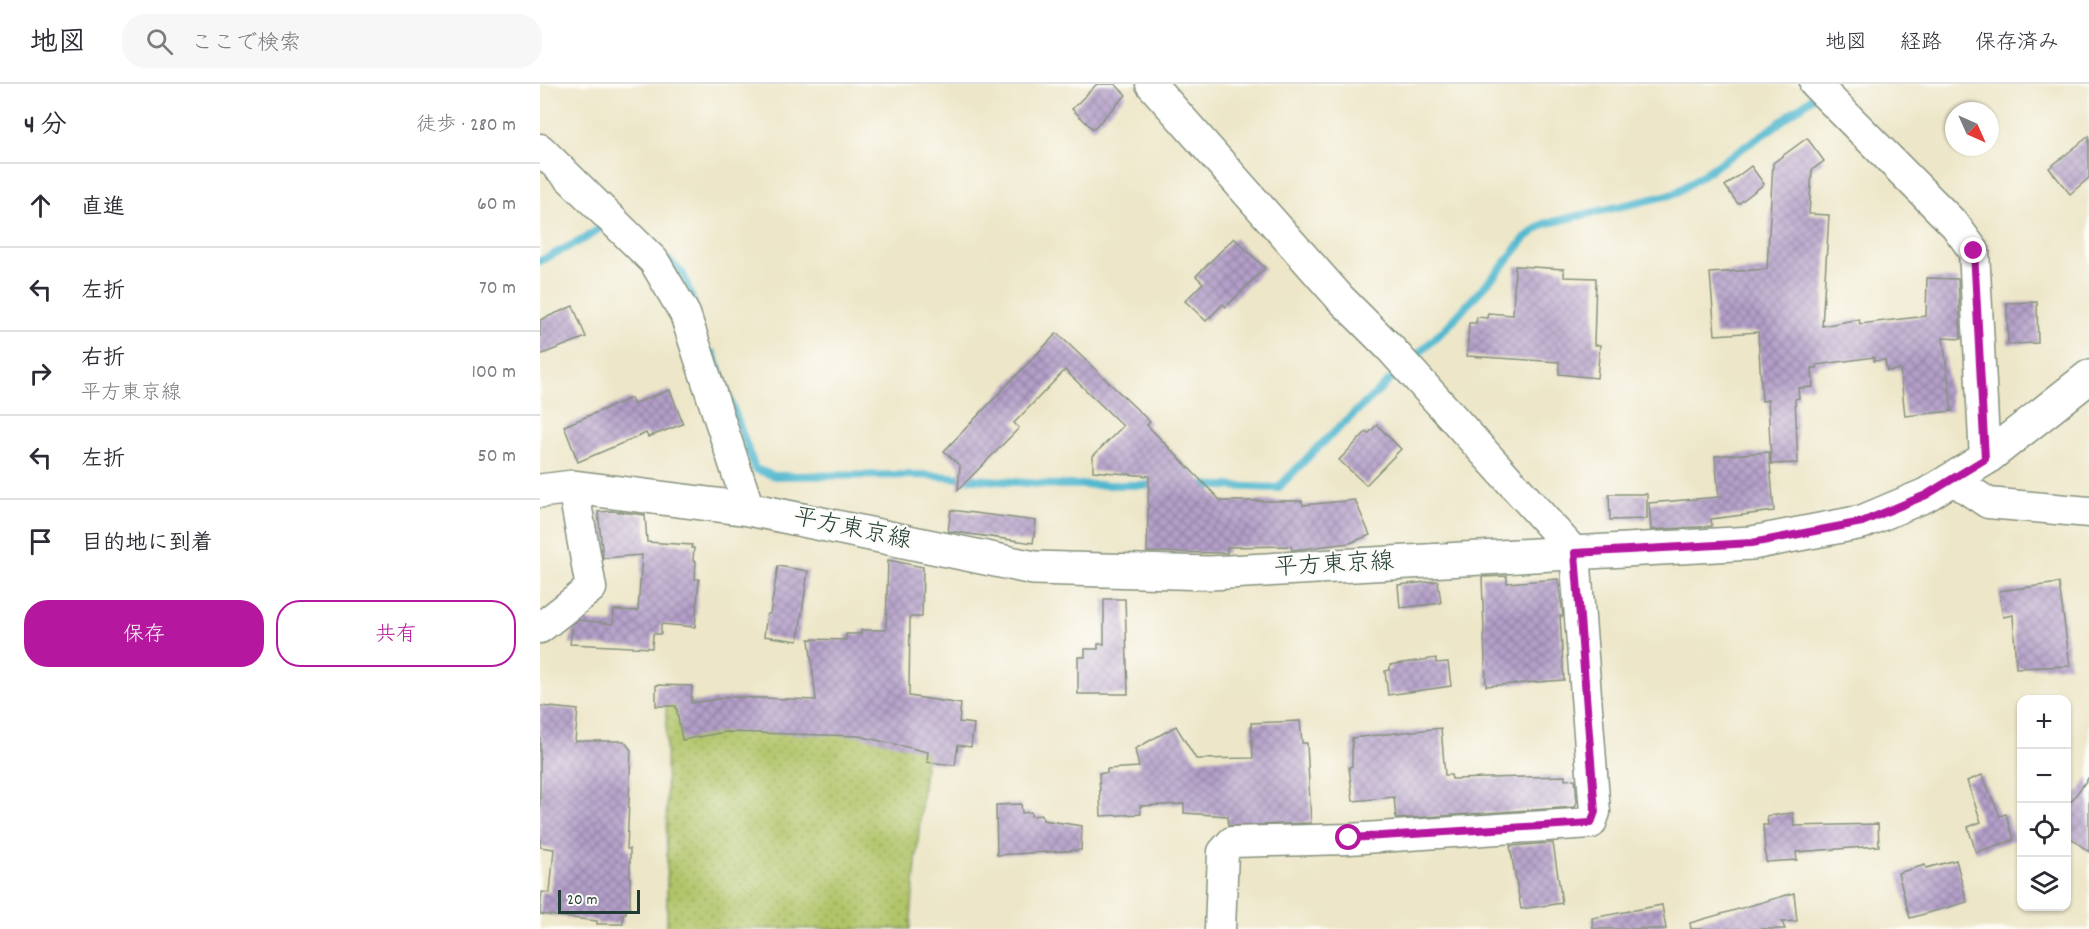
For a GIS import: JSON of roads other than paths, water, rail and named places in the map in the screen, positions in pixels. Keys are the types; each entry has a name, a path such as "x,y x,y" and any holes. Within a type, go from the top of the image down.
{"main road":[{"name":"平方東京線","path":"540,491 573,487 749,509 1034,568 1210,573 1752,543 1862,522 1926,495 1985,459 2089,377"}],"street":[{"path":"1151,84 1340,298 1390,348 1575,553 1595,812 1591,823 1349,838 1232,842 1223,852 1220,929"},
{"path":"1815,84 1955,225 1974,251 1985,459"},
{"path":"540,149 654,261 680,305 685,314 749,509"},
{"path":"1952,479 1988,502 2089,512"},
{"path":"540,628 591,588 573,487"}],"waterway":[{"path":"1194,485 1278,488 1316,449 1446,328 1502,267 1525,238 1544,224 1674,194 1771,129 1817,94"},
{"path":"540,261 586,238 607,223"},
{"path":"668,260 683,274 693,302"},
{"path":"713,353 755,469 775,476 923,475 1053,485 1160,485"}]}
